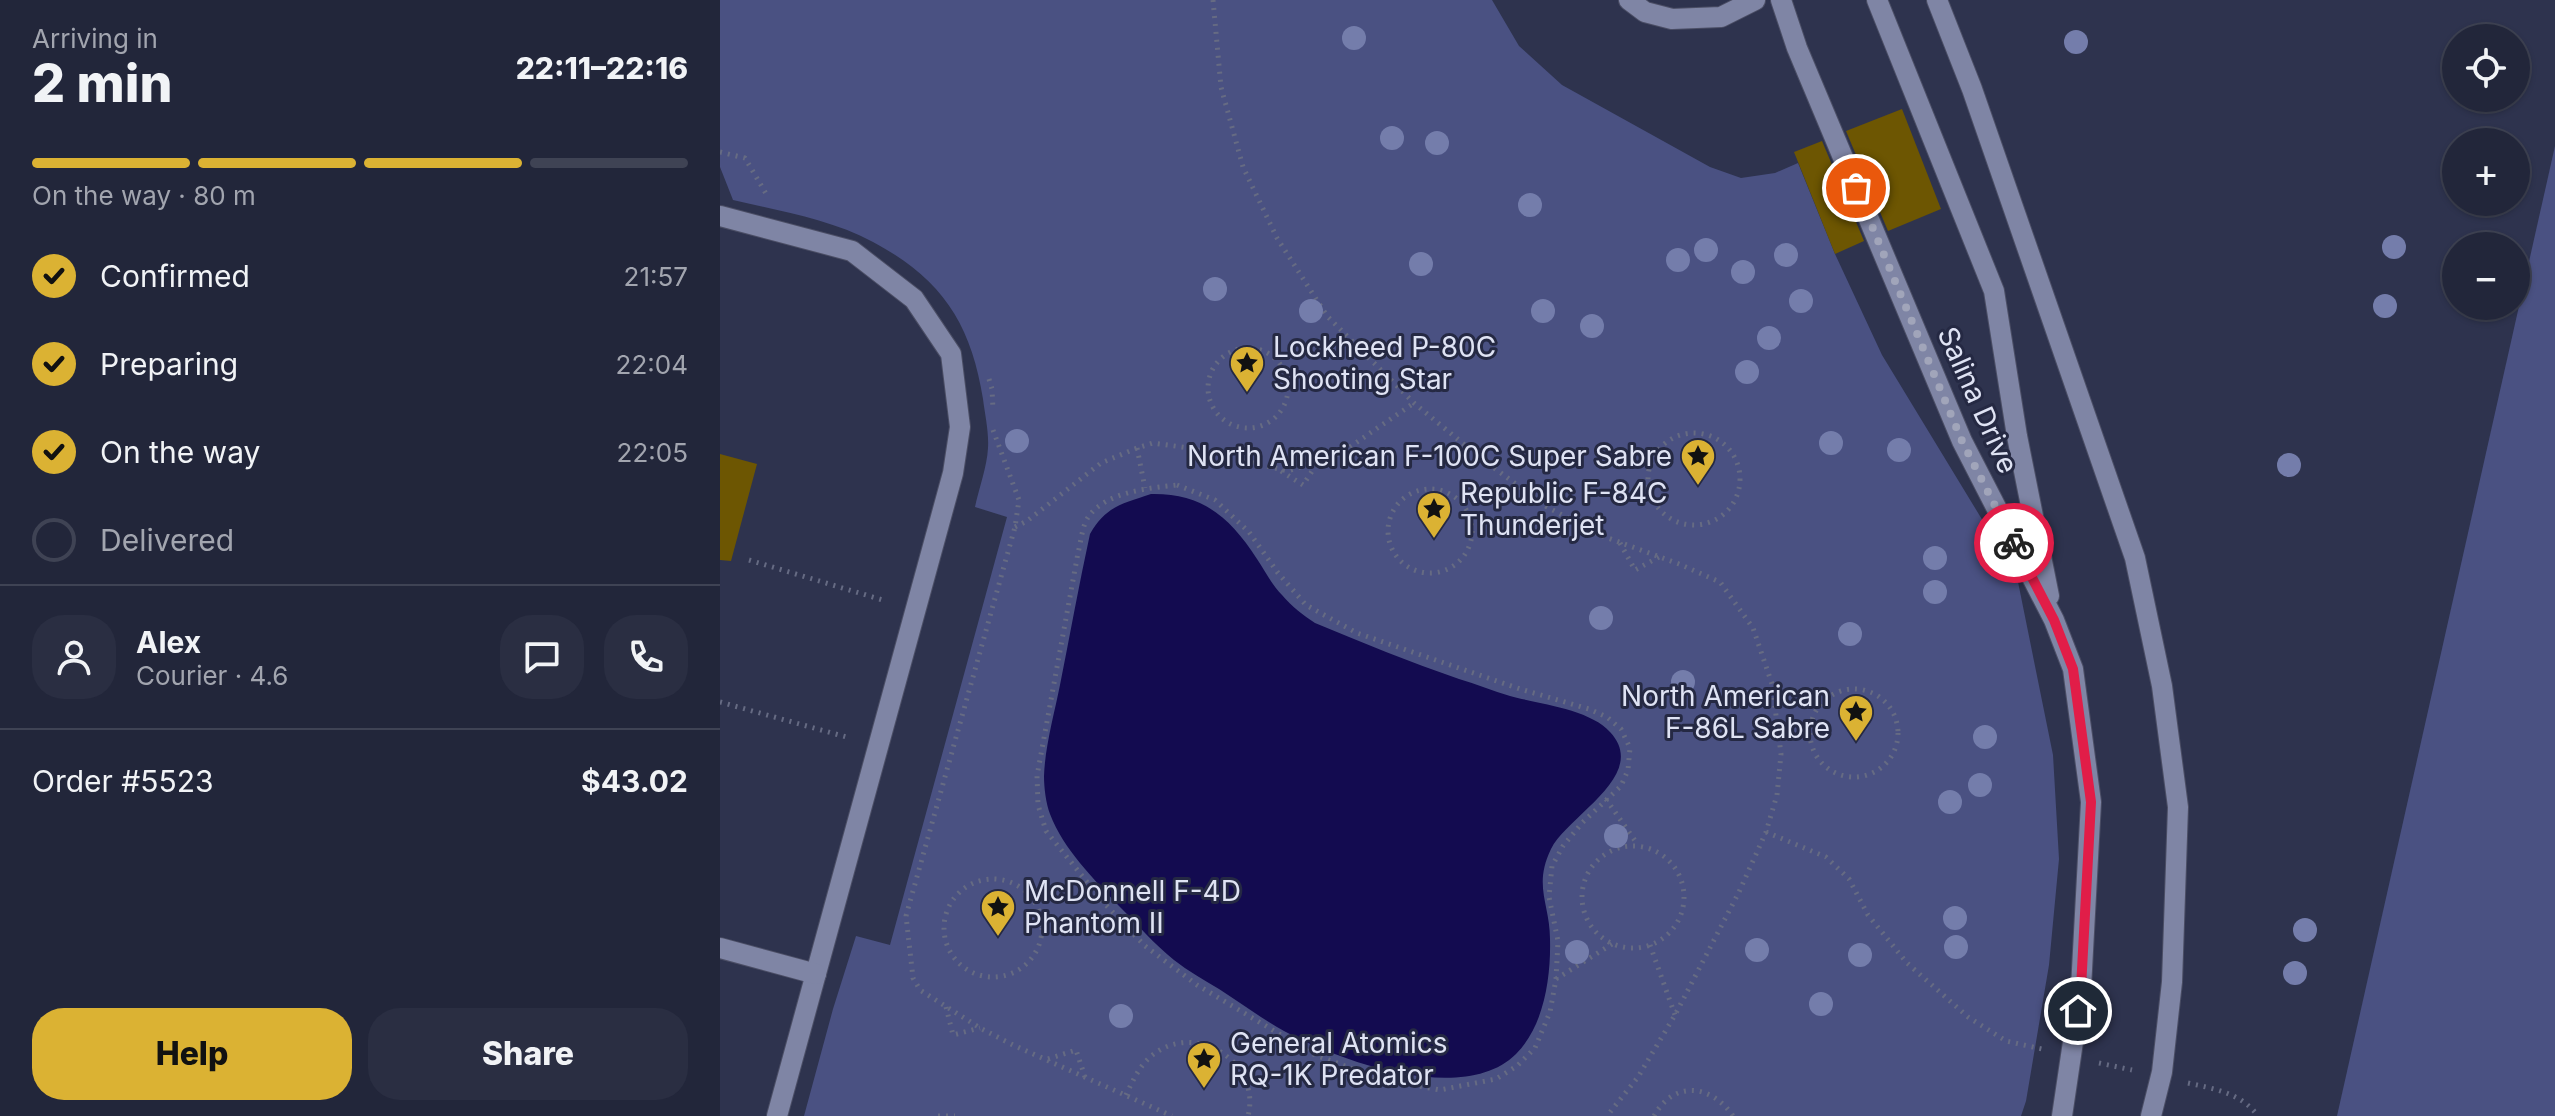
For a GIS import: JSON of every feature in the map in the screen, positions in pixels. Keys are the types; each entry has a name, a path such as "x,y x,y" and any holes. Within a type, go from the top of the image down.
{"street":[{"path":"1629,0 1645,12 1672,19 1721,17 1755,0"},
{"name":"Salina Drive","path":"1781,0 1797,48 1962,441 2054,620 2073,669 2091,802 2081,988 2062,1116"},
{"path":"1877,0 1994,291 2017,436 2054,620"},
{"path":"1937,0 1972,89 2135,558 2162,686 2178,807 2172,982 2160,1077 2151,1116"},
{"path":"720,216 852,251 914,299 951,354 960,427 953,473 777,1116"},
{"path":"720,948 816,974"},
{"path":"2053,1116 2068,1078"}],"path":[{"path":"1213,0 1221,87 1243,167 1270,224 1327,316 1414,403 1547,507 1600,535 1720,582 1753,628 1772,684 1781,754 1777,795 1766,832 1739,892 1675,1015 1638,1077 1607,1116"},
{"path":"720,152 745,158 768,197 781,201"},
{"path":"1251,348 1264,351 1276,359 1284,371 1287,384 1286,398 1273,419 1250,428 1237,426 1217,413 1210,402 1209,377 1224,355 1237,349 1251,348"},
{"path":"987,374 992,389 993,434 1019,500 1015,527 906,916 913,978 920,990 980,1028 1172,1116"},
{"path":"1015,527 1101,463 1153,443 1189,448 1288,471 1341,453 1414,403"},
{"path":"1690,433 1705,434 1730,449 1737,461 1740,489 1733,504 1722,516 1708,524 1692,526 1663,514 1653,501 1649,469 1664,445 1690,433"},
{"path":"1137,448 1145,488"},
{"path":"1279,469 1303,485 1319,462"},
{"path":"1177,485 1215,500 1249,532 1306,605 1357,633 1607,717 1621,729 1630,748 1628,770 1621,786 1606,799 1563,846 1552,866 1549,897 1558,941 1556,979 1550,1012 1535,1048 1517,1066 1496,1079 1440,1090 1377,1078 1313,1054 1197,985 1145,946 1103,902 1046,831 1038,805 1037,776 1078,553 1088,517 1111,498 1145,488 1177,485"},
{"path":"1435,488 1450,493 1461,502 1472,528 1470,543 1455,565 1430,573 1417,571 1396,556 1390,544 1390,518 1407,495 1421,489 1435,488"},
{"path":"1619,542 1635,570 1660,557"},
{"path":"749,560 893,603"},
{"path":"1849,689 1876,694 1887,703 1895,715 1897,742 1892,756 1882,768 1868,776 1853,778 1838,775 1825,767 1810,740 1811,725 1824,701 1849,689"},
{"path":"720,702 856,740"},
{"path":"1606,799 1639,846"},
{"path":"1766,832 1826,857 1849,879 1868,915 1907,963 1968,1017 2006,1041 2222,1091 2248,1102 2258,1116"},
{"path":"1639,846 1656,851 1670,862 1680,876 1684,894 1682,911 1675,926 1650,945 1634,948 1613,943 1593,928 1585,914 1582,898 1592,867 1605,854 1621,847 1639,846"},
{"path":"990,878 1006,880 1032,896 1039,910 1041,941 1021,969 1005,976 988,978 972,973 958,963 948,949 944,924 951,901 962,889 975,881 990,878"},
{"path":"1556,979 1613,943"},
{"path":"1650,945 1675,1015"},
{"path":"946,1006 953,1035 980,1028"},
{"path":"1126,1095 1145,1061 1160,1050 1178,1043 1197,1043 1215,1048 1231,1059 1242,1073 1249,1092 1248,1116"},
{"path":"1047,1060 1076,1050 1086,1077"},
{"path":"1654,1116 1663,1102 1675,1094 1688,1091 1702,1091 1715,1096 1733,1116"},
{"path":"938,1116 955,1116"}],"shaded area":[{"path":"720,0 1492,0 1519,46 1562,85 1710,167 1741,178 1775,173 1798,163 1835,254 1882,355 2017,577 2053,755 2059,859 2049,965 2021,1116 804,1116 856,936 890,945 1007,517 975,507 988,448 983,399 978,372 961,325 935,287 897,256 857,234 804,216 733,200 720,167"},
{"path":"2555,146 2555,1116 2337,1116 2516,320 2530,320 2530,257"},
{"path":"1151,494 1185,498 1213,510 1247,544 1278,591 1315,623 1459,679 1590,718 1610,732 1620,748 1620,764 1613,779 1551,849 1543,874 1550,954 1544,1001 1526,1043 1516,1054 1493,1069 1466,1077 1401,1073 1336,1055 1284,1031 1167,954 1099,885 1063,840 1047,806 1045,765 1090,534 1109,512"}],"building":[{"path":"1902,109 1941,209 1888,231 1846,131"},
{"path":"1822,141 1864,241 1835,254 1794,152"},
{"path":"720,454 757,464 731,561 720,560"}],"way so far":[{"path":"1856,188 1962,441 2014,543"}],"place":[{"name":"Lockheed P-80C Shooting Star","path":"1247,394"},
{"name":"North American F-100C Super Sabre","path":"1698,487"},
{"name":"Republic F-84C Thunderjet","path":"1434,540"},
{"name":"North American F-86L Sabre","path":"1856,743"},
{"name":"McDonnell F-4D Phantom II","path":"998,938"},
{"name":"General Atomics RQ-1K Predator","path":"1204,1090"}],"route":[{"path":"2014,543 2054,620 2073,669 2091,802 2078,1011"}]}
